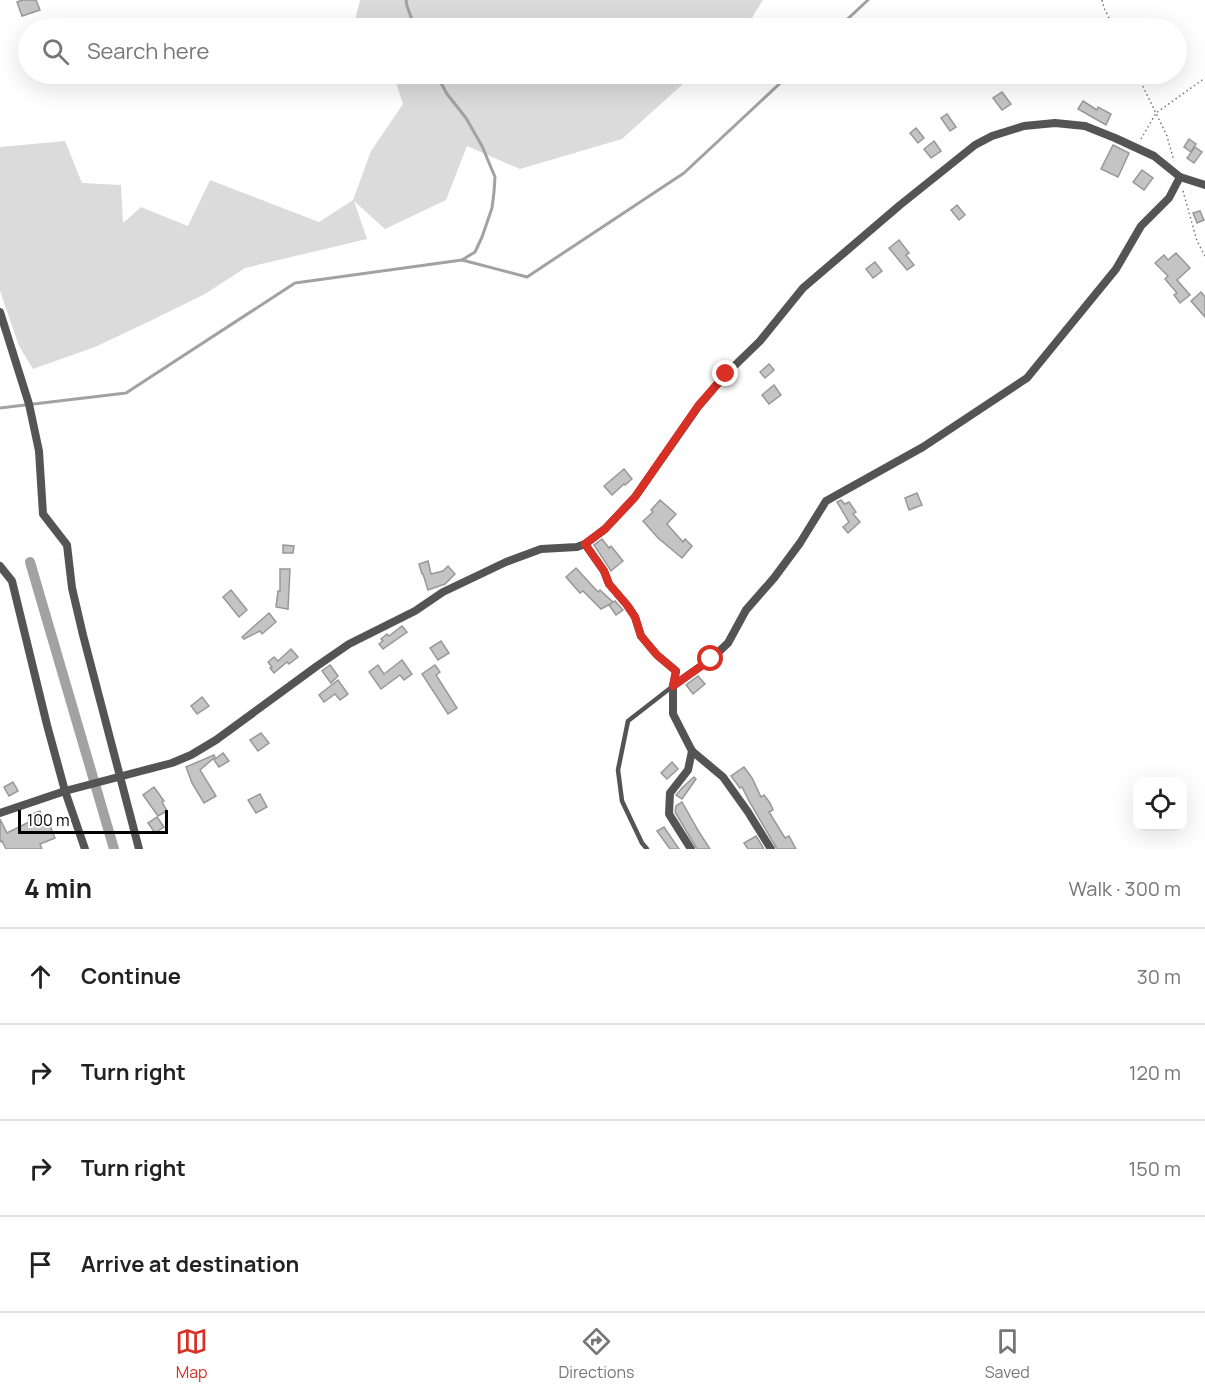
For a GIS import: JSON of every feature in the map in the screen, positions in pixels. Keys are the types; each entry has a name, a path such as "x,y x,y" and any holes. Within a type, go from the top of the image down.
{"street":[{"path":"0,813 65,791 172,763 192,755 349,644 415,611 443,592 506,562 541,549 577,547 585,544 605,529 635,497 698,406 726,374 760,341 803,288 900,205 975,145 992,136 1024,126 1055,123 1084,126 1154,156 1179,177 1205,185"},
{"path":"673,686 711,659 728,643 746,610 800,543 826,501 923,447 1027,378 1116,269 1141,226 1169,198 1179,177"},
{"path":"0,312 29,405 39,451 43,514 67,545 72,588 83,635 139,849"},
{"path":"585,544 604,571 609,584 635,617 641,636 657,655 676,671 673,686 674,714 692,751 723,777 771,849"},
{"path":"0,566 12,581 47,725 65,791 85,849"},
{"path":"692,751 688,770 670,793 669,814 692,849"}],"lane":[{"path":"647,849 622,801 618,770 628,721 673,686"}],"path":[{"path":"1102,0 1109,18"},
{"path":"1137,148 1156,113 1205,78"},
{"path":"1142,84 1167,136 1197,241 1205,256"}],"shaded area":[{"path":"360,0 763,0 752,18 356,18"},
{"path":"396,84 683,84 622,139 520,169 467,146 446,200 385,229 354,201 367,239 245,268 205,294 148,322 95,347 33,369 19,346 0,291 0,147 65,141 82,183 121,185 123,223 141,207 188,226 210,180 319,222 353,200 371,151 403,104"}],"building":[{"path":"36,0 40,10 22,16 17,2"},
{"path":"1002,92 1011,104 1002,110 993,98"},
{"path":"1083,101 1097,110 1098,107 1111,114 1106,125 1078,109"},
{"path":"947,114 956,127 950,131 941,118"},
{"path":"916,128 924,138 918,143 910,133"},
{"path":"1189,139 1196,144 1191,152 1184,147"},
{"path":"934,141 941,151 931,158 924,149"},
{"path":"1113,145 1129,153 1118,177 1101,169"},
{"path":"1195,147 1202,152 1194,163 1187,158"},
{"path":"1142,170 1153,178 1144,190 1133,182"},
{"path":"957,205 965,215 959,220 951,210"},
{"path":"1200,211 1204,220 1197,223 1193,213"},
{"path":"899,240 909,253 906,255 914,265 907,270 889,248"},
{"path":"1176,253 1190,268 1177,280 1190,295 1180,303 1174,295 1177,293 1165,279 1168,276 1155,263 1164,255 1168,260"},
{"path":"875,262 882,271 873,278 866,269"},
{"path":"1201,292 1205,297 1205,317 1191,301"},
{"path":"769,364 774,370 765,378 760,372"},
{"path":"774,385 781,395 769,404 762,395"},
{"path":"624,469 632,479 612,495 604,486"},
{"path":"917,493 922,505 909,510 905,498"},
{"path":"660,500 676,514 667,524 683,542 685,539 692,546 682,558 658,538 643,521 653,512 651,510"},
{"path":"841,500 845,504 849,502 856,512 853,514 860,522 848,533 843,527 849,522 837,502"},
{"path":"602,539 623,561 611,571 594,545"},
{"path":"283,545 294,546 293,553 283,553"},
{"path":"428,561 431,574 443,571 448,566 455,574 445,584 428,590 419,564"},
{"path":"576,568 598,592 600,590 623,610 616,615 609,605 612,603 601,609 583,591 580,593 566,577"},
{"path":"280,569 290,569 288,609 276,607 278,591 280,591"},
{"path":"231,590 247,610 239,617 223,597"},
{"path":"269,613 276,622 262,634 260,631 244,639 242,637"},
{"path":"402,626 407,632 383,649 379,644 383,641 381,639"},
{"path":"441,641 449,653 438,660 430,648"},
{"path":"291,649 298,657 289,664 287,662 274,673 268,662 274,657 278,661"},
{"path":"402,660 412,674 404,680 400,675 381,689 369,672 378,665 384,674"},
{"path":"330,665 338,676 331,683 322,671"},
{"path":"435,665 440,672 436,675 457,708 448,714 422,674"},
{"path":"698,676 705,684 693,694 686,685"},
{"path":"338,680 348,694 340,700 335,694 324,702 319,695"},
{"path":"202,697 209,706 197,714 191,706"},
{"path":"261,733 269,743 258,751 250,740"},
{"path":"223,753 229,761 219,767 214,760"},
{"path":"214,755 215,757 200,770 216,796 204,803 186,767"},
{"path":"672,762 678,769 667,779 661,773"},
{"path":"744,767 761,797 764,795 770,803 773,810 769,812 785,838 789,836 796,849 777,849 742,787 740,788 731,776"},
{"path":"694,777 696,779 682,799 676,795 683,787"},
{"path":"13,782 18,791 9,796 4,787"},
{"path":"154,787 164,801 162,802 167,811 158,816 143,795"},
{"path":"260,794 267,807 256,813 248,800"},
{"path":"682,802 710,849 697,849 675,812 676,806"},
{"path":"40,811 45,825 49,823 55,838 40,844 42,849 6,849 2,841 0,842 0,819 7,833 29,822 27,816"},
{"path":"157,817 164,827 155,833 148,823"},
{"path":"664,827 679,849 670,849 657,831"},
{"path":"756,836 764,849 748,849 744,843"}],"waterway":[{"path":"406,0 411,18"},
{"path":"849,18 868,0"},
{"path":"442,84 466,118 482,146 495,177 492,208 482,237 475,252 462,260"},
{"path":"0,408 126,393 295,283 462,260 527,277 684,173 779,84"},
{"path":"30,562 114,849"}],"route":[{"path":"711,659 673,686 676,671 657,655 641,636 635,617 609,584 604,571 585,544 605,529 635,497 698,406 726,374"}]}
